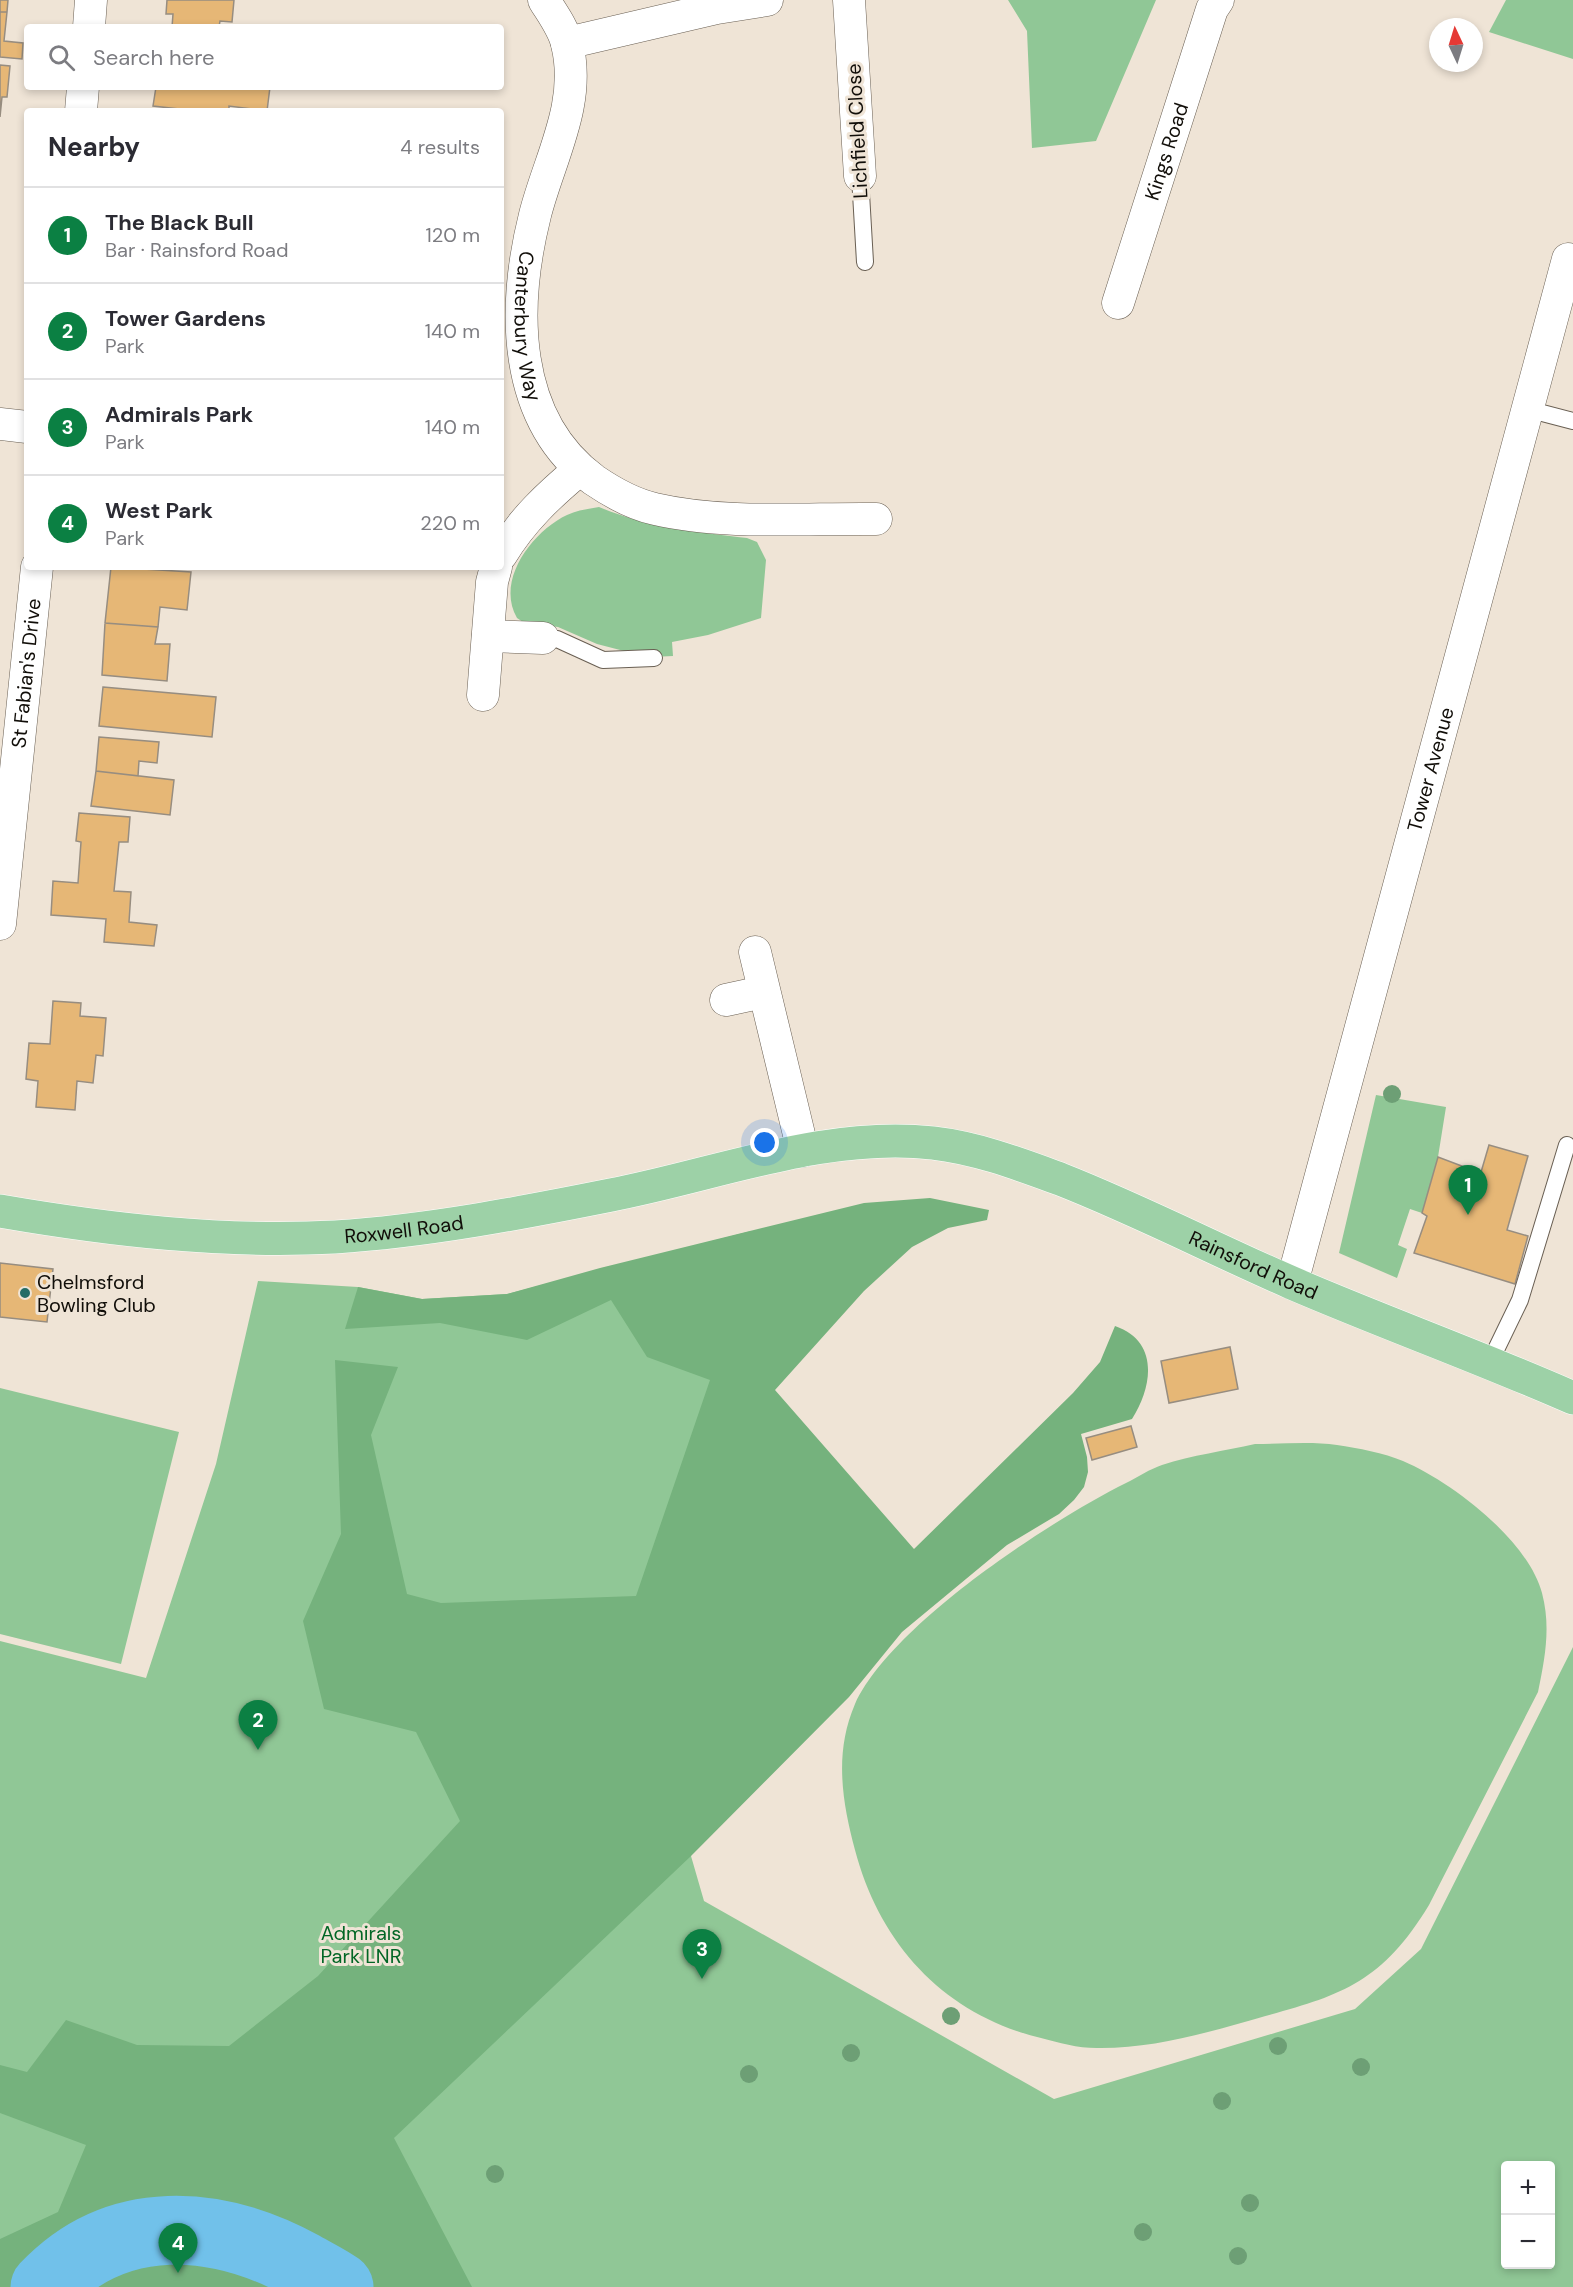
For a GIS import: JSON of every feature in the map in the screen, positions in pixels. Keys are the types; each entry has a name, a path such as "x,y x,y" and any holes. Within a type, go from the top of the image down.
{"main road":[{"name":"Roxwell Road","path":"0,1211 77,1224 190,1236 334,1237 444,1224 612,1195 803,1151 862,1143 932,1143"},
{"name":"Rainsford Road","path":"932,1143 978,1152 1025,1166 1117,1201 1292,1283 1490,1362 1573,1398"}],"street":[{"path":"88,24 91,0"},
{"name":"Canterbury Way","path":"544,0 567,43 569,104 563,133 535,214 526,258 522,340 527,376 536,406 549,433 580,469 628,500 656,509 717,517 876,519"},
{"path":"567,43 717,8 767,0"},
{"name":"Lichfield Close","path":"849,0 860,176"},
{"name":"Kings Road","path":"1118,303 1208,20 1218,0"},
{"path":"81,108 83,90"},
{"name":"Tower Avenue","path":"1292,1283 1568,259 1573,260"},
{"path":"0,424 24,427"},
{"path":"504,550 515,531 543,500 580,469"},
{"name":"St Fabian's Drive","path":"0,924 37,570"},
{"path":"483,695 492,582 495,570"},
{"path":"488,636 543,638"},
{"path":"755,952 803,1151"},
{"path":"726,1000 763,992"}],"lane":[{"name":"Lichfield Close","path":"860,176 865,262"},
{"path":"1527,409 1573,421"},
{"path":"543,638 557,639 603,660 654,658"},
{"path":"1490,1362 1520,1300 1567,1145"}],"green space":[{"path":"1008,0 1156,0 1096,141 1032,148 1027,31"},
{"path":"1506,0 1573,0 1573,59 1489,32"},
{"path":"599,507 653,524 747,538 757,542 766,560 761,618 708,635 672,642 673,656 652,657 597,644 558,627 523,622 517,618 511,603 511,588 514,573 530,545 554,522 579,511"},
{"path":"1376,1095 1446,1107 1438,1157 1422,1213 1410,1209 1398,1245 1407,1249 1397,1278 1339,1253"},
{"path":"930,1198 989,1210 987,1220 948,1228 912,1247 864,1291 775,1390 914,1549 1073,1393 1100,1362 1115,1326 1129,1333 1139,1342 1145,1353 1148,1366 1147,1379 1139,1406 1132,1419 1081,1434 1088,1472 1084,1487 1074,1500 1059,1514 1007,1545 902,1632 849,1697 691,1856 394,2138 472,2287 0,2287 0,2239 58,2212 86,2145 0,2113 0,2065 27,2072 66,2020 137,2045 229,2046 318,1976 460,1821 416,1732 324,1709 303,1621 341,1534 335,1360 398,1367 371,1435 407,1594 441,1603 636,1596 710,1380 647,1357 611,1300 527,1340 440,1323 345,1329 358,1287 422,1299 507,1294 600,1268 864,1203"},
{"name":"Admirals Park LNR","path":"751,1231 691,1856 704,1901 1054,2099 1355,2009 1421,1949 1573,1647 1573,2287 0,2287 0,1641 146,1678 216,1464 258,1281 358,1287 422,1299 507,1294"},
{"path":"0,1388 179,1432 121,1664 0,1634"},
{"path":"1255,1444 1327,1444 1362,1449 1388,1456 1403,1461 1443,1483 1486,1515 1521,1553 1534,1573 1542,1593 1547,1630 1538,1692 1429,1905 1410,1934 1371,1973 1327,1997 1301,2006 1154,2044 1086,2048 1056,2042 1006,2027 975,2012 921,1971 881,1916 866,1884 855,1850 842,1777 844,1741 855,1704 874,1673 902,1642 936,1610 1015,1549 1093,1500 1148,1471 1185,1458"}],"building":[{"path":"0,0 8,0 7,12 0,12"},
{"path":"167,0 234,0 232,22 172,24 173,14 166,14"},
{"path":"0,12 7,12 4,41 23,43 22,59 0,57"},
{"path":"0,65 10,66 7,97 2,97 0,117"},
{"path":"156,90 270,90 267,108 153,106"},
{"path":"111,570 191,572 187,610 160,607 158,627 105,623"},
{"path":"105,623 158,627 155,644 170,644 167,681 102,675"},
{"path":"103,687 216,697 212,737 99,726"},
{"path":"99,737 159,742 157,763 139,761 138,776 96,771"},
{"path":"96,771 174,780 170,815 91,806"},
{"path":"79,813 130,817 128,842 119,842 114,891 131,892 129,922 157,925 154,946 104,942 106,919 51,915 53,881 78,883 81,842 76,841"},
{"path":"53,1001 81,1003 80,1016 106,1018 103,1056 96,1055 93,1083 77,1081 75,1110 36,1107 38,1081 26,1079 29,1043 50,1044"},
{"path":"1489,1145 1528,1156 1507,1230 1528,1236 1515,1284 1414,1253 1427,1216 1422,1213 1438,1157 1467,1168 1460,1192 1474,1196"},
{"name":"Chelmsford Bowling Club","path":"0,1263 53,1269 47,1322 0,1317"},
{"path":"1230,1347 1238,1389 1169,1403 1161,1361"},
{"path":"1131,1426 1137,1447 1092,1460 1086,1438"}],"waterway":[{"path":"45,2287 73,2262 104,2245 136,2235 169,2230 203,2232 237,2239 270,2250 339,2287"}],"place":[{"name":"The Black Bull","path":"1468,1215"},
{"name":"Chelmsford Bowling Club","path":"25,1293"},
{"name":"Tower Gardens","path":"258,1750"},
{"name":"Admirals Park","path":"702,1979"},
{"name":"West Park","path":"178,2273"}]}
